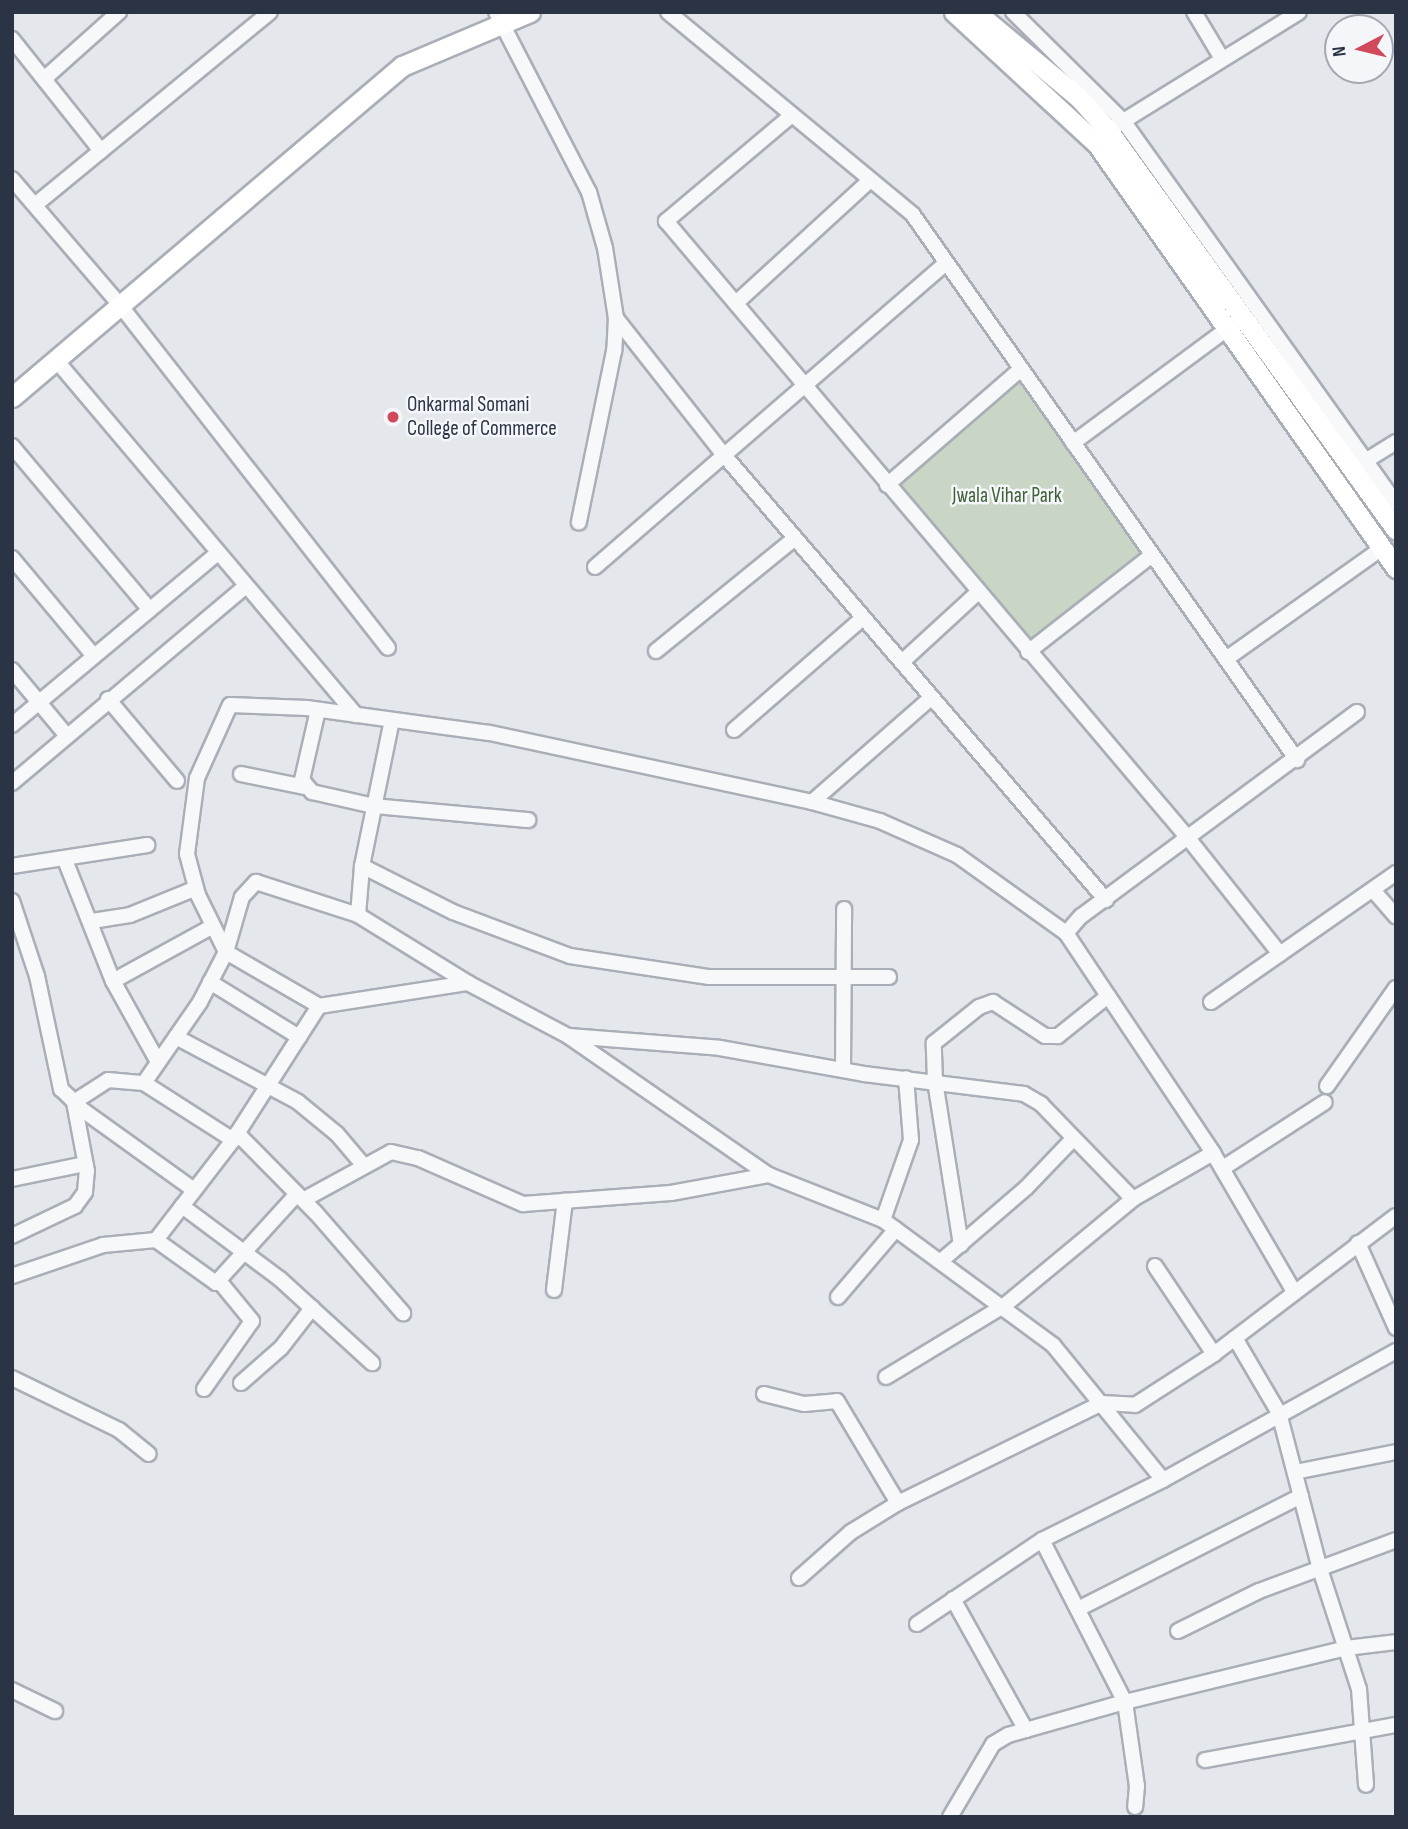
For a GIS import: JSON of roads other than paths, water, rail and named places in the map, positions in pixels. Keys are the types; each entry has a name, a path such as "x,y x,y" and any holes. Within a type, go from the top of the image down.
{"main road":[{"path":"12,397 402,66 501,18 530,12"},
{"path":"954,12 1107,129"},
{"path":"976,12 1078,97 1107,129 1396,569"},
{"path":"1236,323 1359,465 1396,530"}],"street":[{"path":"35,205 270,12"},
{"path":"668,12 913,215 1297,760"},
{"path":"1013,12 1107,129 1359,465 1396,503"},
{"path":"1194,12 1221,57"},
{"path":"1107,129 1221,57 1299,12"},
{"path":"44,79 113,14"},
{"path":"501,18 589,192 605,248 616,318 614,351 579,523"},
{"path":"12,39 101,151"},
{"path":"792,115 666,221 802,386 1188,838 1280,954"},
{"path":"12,179 120,305 387,648"},
{"path":"736,303 870,180"},
{"path":"596,567 946,263"},
{"path":"616,318 723,454 1106,900"},
{"path":"1073,443 1236,323"},
{"path":"56,360 356,715"},
{"path":"887,485 1021,369"},
{"path":"1359,465 1396,442"},
{"path":"12,446 149,610"},
{"path":"656,651 795,538"},
{"path":"1226,659 1382,548"},
{"path":"12,725 218,553"},
{"path":"1028,652 1152,555"},
{"path":"12,558 94,656"},
{"path":"12,783 108,699 246,586"},
{"path":"902,662 978,592"},
{"path":"734,730 863,618"},
{"path":"12,670 67,736"},
{"path":"816,797 932,697"},
{"path":"108,699 177,781"},
{"path":"468,983 319,1006 226,952 196,888 187,855 197,778 230,705 318,710 489,733 816,797 880,821 957,855 1074,924 1108,996 1223,1168 1293,1290"},
{"path":"305,787 303,774 318,710"},
{"path":"1074,924 1297,760 1357,712"},
{"path":"358,915 362,866 392,720"},
{"path":"241,774 305,787 374,806 528,820"},
{"path":"12,866 65,860 147,845"},
{"path":"65,860 92,921 113,981 158,1062"},
{"path":"362,866 453,912 570,956 709,977 889,977"},
{"path":"1210,1002 1396,873"},
{"path":"144,1083 210,982 226,952 242,897 256,882 358,915 468,983 568,1035 769,1175 883,1220 1005,1305 1054,1345 1163,1480"},
{"path":"92,921 130,915 196,888"},
{"path":"1373,890 1396,916"},
{"path":"843,1070 844,909"},
{"path":"12,1236 75,1206 85,1192 85,1164 15,911"},
{"path":"113,981 213,926"},
{"path":"210,982 299,1037"},
{"path":"1327,1086 1396,988"},
{"path":"961,1245 935,1080 934,1043 979,1007 998,1003 1053,1037 1065,1032 1108,996"},
{"path":"156,1240 235,1136 319,1006"},
{"path":"568,1035 720,1048 843,1070 935,1080 1024,1094 1041,1104 1133,1199"},
{"path":"176,1037 268,1085 317,1116 364,1166"},
{"path":"883,1220 911,1140 906,1078"},
{"path":"68,1096 108,1080 144,1083 235,1136 300,1197 403,1312"},
{"path":"68,1096 194,1191"},
{"path":"1223,1168 1325,1102"},
{"path":"942,1261 1026,1188 1073,1139"},
{"path":"220,1282 300,1197 391,1152 418,1158 523,1204 671,1193 769,1175"},
{"path":"887,1377 1005,1305 1133,1199 1213,1153"},
{"path":"12,1179 85,1164"},
{"path":"554,1290 565,1201"},
{"path":"182,1206 312,1308 372,1363"},
{"path":"799,1577 851,1532 898,1503 1102,1403 1135,1405 1214,1354 1293,1290 1396,1216"},
{"path":"838,1297 896,1229"},
{"path":"12,1276 103,1245 156,1240 208,1281 220,1282 252,1321 204,1389"},
{"path":"1358,1243 1396,1328"},
{"path":"1154,1266 1214,1354"},
{"path":"242,1383 281,1348 312,1308"},
{"path":"1235,1338 1279,1413 1320,1569 1359,1689 1366,1785"},
{"path":"917,1623 1042,1540 1163,1480 1279,1413 1396,1352"},
{"path":"12,1378 119,1430 149,1454"},
{"path":"764,1394 804,1404 837,1401 898,1503"},
{"path":"1295,1472 1396,1452"},
{"path":"1077,1609 1301,1496"},
{"path":"1042,1540 1125,1702 1137,1786 1135,1807"},
{"path":"1178,1631 1259,1591 1396,1540"},
{"path":"953,1599 1026,1730"},
{"path":"950,1817 993,1744 1026,1730 1125,1702 1346,1648 1396,1642"},
{"path":"12,1690 55,1711"},
{"path":"1205,1760 1396,1726"}],"place":[{"name":"Onkarmal Somani College of Commerce","path":"393,417"}],"park label":[{"name":"Jwala Vihar Park","path":"1007,496"}]}
